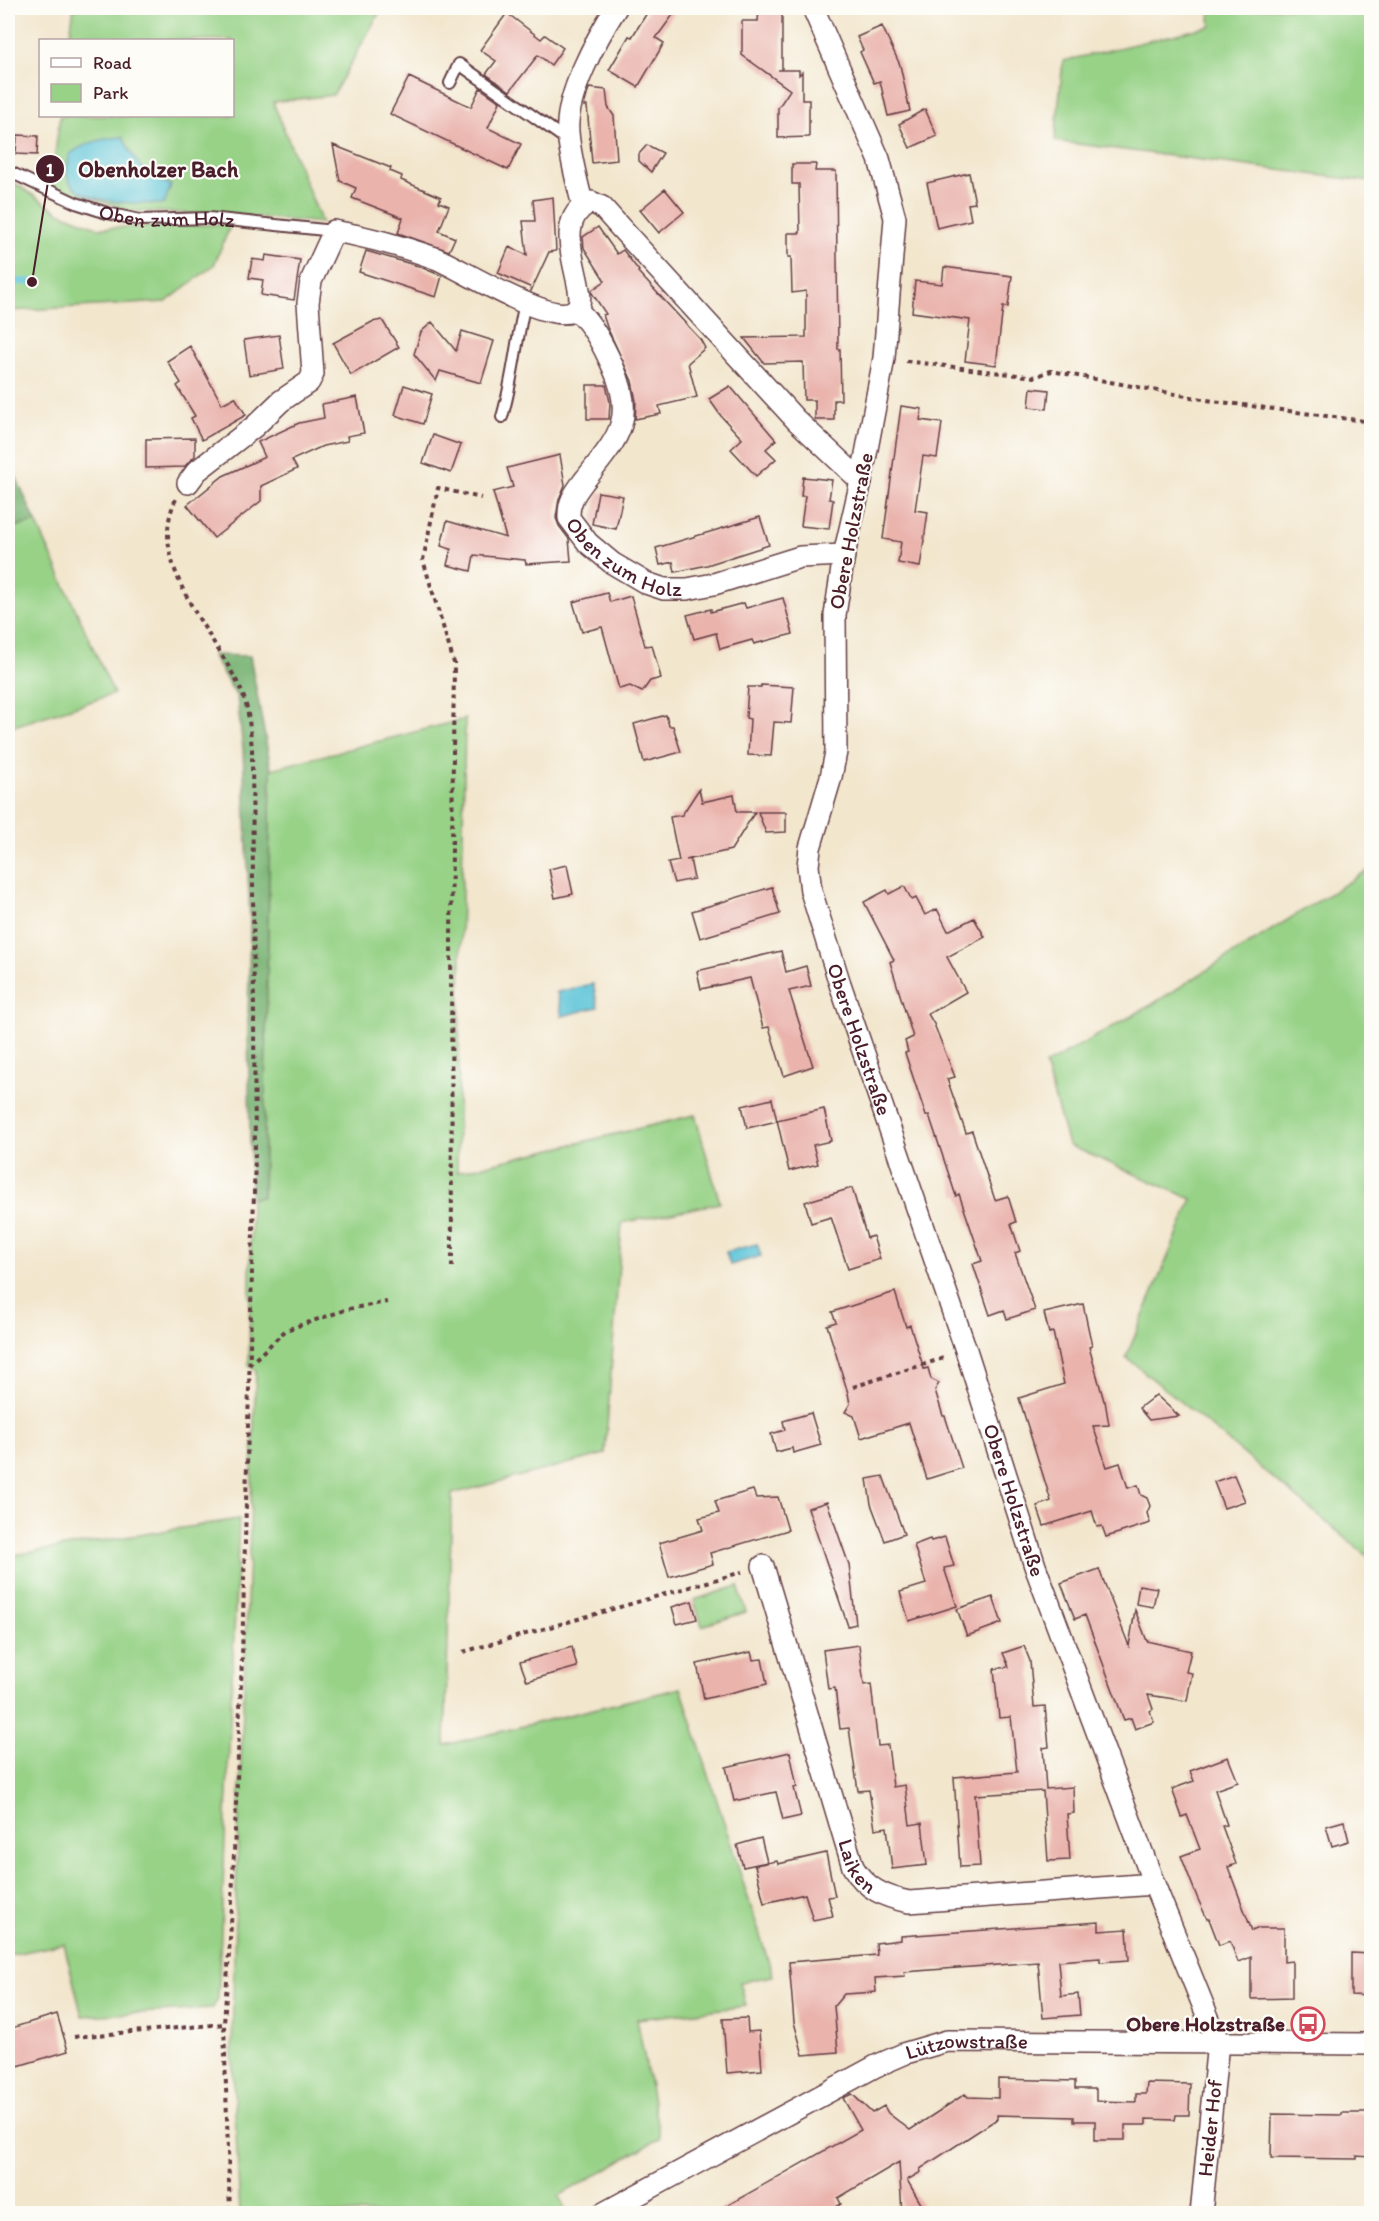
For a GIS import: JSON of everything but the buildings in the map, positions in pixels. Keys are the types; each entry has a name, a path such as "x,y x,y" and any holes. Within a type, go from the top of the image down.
{"street":[{"path":"583,206 569,141 569,111 574,92 616,8"},
{"name":"Obere Holzstraße","path":"813,8 879,159 895,218 884,358 834,615 836,752 810,848 808,866 811,891 966,1350 1035,1566 1154,1884 1218,2042"},
{"path":"576,309 580,303 580,294 573,268 572,221 583,206 591,202 602,207 796,420 861,481"},
{"path":"188,483 197,471 255,426 281,401 309,382 313,374 308,303 311,281 334,231"},
{"name":"Oben zum Holz","path":"334,231 366,237 437,259 525,303 553,314 568,314 576,309 590,322 621,385 624,418 620,431 605,454 575,492 570,502 569,518 588,543 629,574 646,583 674,590 714,584 800,557 844,555"},
{"name":"Laiken","path":"763,1566 853,1867 867,1885 879,1893 909,1902 1154,1884"},
{"name":"Lützowstraße","path":"602,2214 876,2066 906,2053 947,2041 1371,2044"},
{"name":"Heider Hof","path":"1201,2214 1218,2042"}],"lane":[{"path":"450,83 459,64 569,141"},
{"name":"Oben zum Holz","path":"8,171 76,203 140,220 209,218 334,231"},
{"path":"502,417 525,303"}],"path":[{"path":"884,358 1034,377 1051,371 1213,401 1371,422"},
{"path":"188,483 171,510 168,526 169,543 183,589 198,619 241,690 247,708 252,749 256,1069 238,1770 224,2024 230,2214"},
{"path":"452,1267 451,940 454,663 423,560 438,488 481,498"},
{"path":"249,1366 286,1330 348,1309 387,1302"},
{"path":"853,1387 966,1350"},
{"path":"463,1652 763,1566"},
{"path":"74,2037 224,2024"}],"green space":[{"path":"74,8 382,8 333,95 273,102 322,223 234,215 133,211 51,186 60,117 234,117 234,39 69,39"},
{"path":"1209,8 1371,8 1371,182 1055,141 1063,61 1211,26"},
{"path":"8,179 59,212 99,228 231,224 214,265 166,302 8,311"},
{"path":"8,459 36,522 8,528"},
{"path":"36,522 114,694 8,728 8,528"},
{"path":"212,655 250,656 271,769 263,1197 251,1198 248,1025 250,922 243,750 237,697"},
{"path":"465,719 457,1172 695,1115 720,1203 622,1223 605,1454 452,1494 445,1745 681,1688 773,1976 740,1982 746,2006 637,2019 660,2138 559,2196 567,2213 240,2214 232,2049 256,1371 249,1366 251,1198 263,1197 271,769"},
{"path":"1371,868 1371,1559 1126,1357 1192,1199 1068,1145 1045,1065 1151,1005"},
{"path":"239,1519 218,1999 212,2009 82,2016 64,1944 8,1955 8,1556"},
{"path":"738,1586 746,1612 702,1626 694,1600"}],"water":[{"path":"123,137 141,167 153,177 171,185 164,204 109,201 81,192 72,184 67,174 69,155 94,142"},
{"path":"593,984 598,1007 562,1016 557,992"},
{"path":"757,1244 761,1256 730,1265 726,1252"}],"waterway":[{"path":"8,281 32,282"}],"place":[{"name":"Obenholzer Bach","path":"32,282"},
{"name":"Obere Holzstraße","path":"1308,2024"}]}
